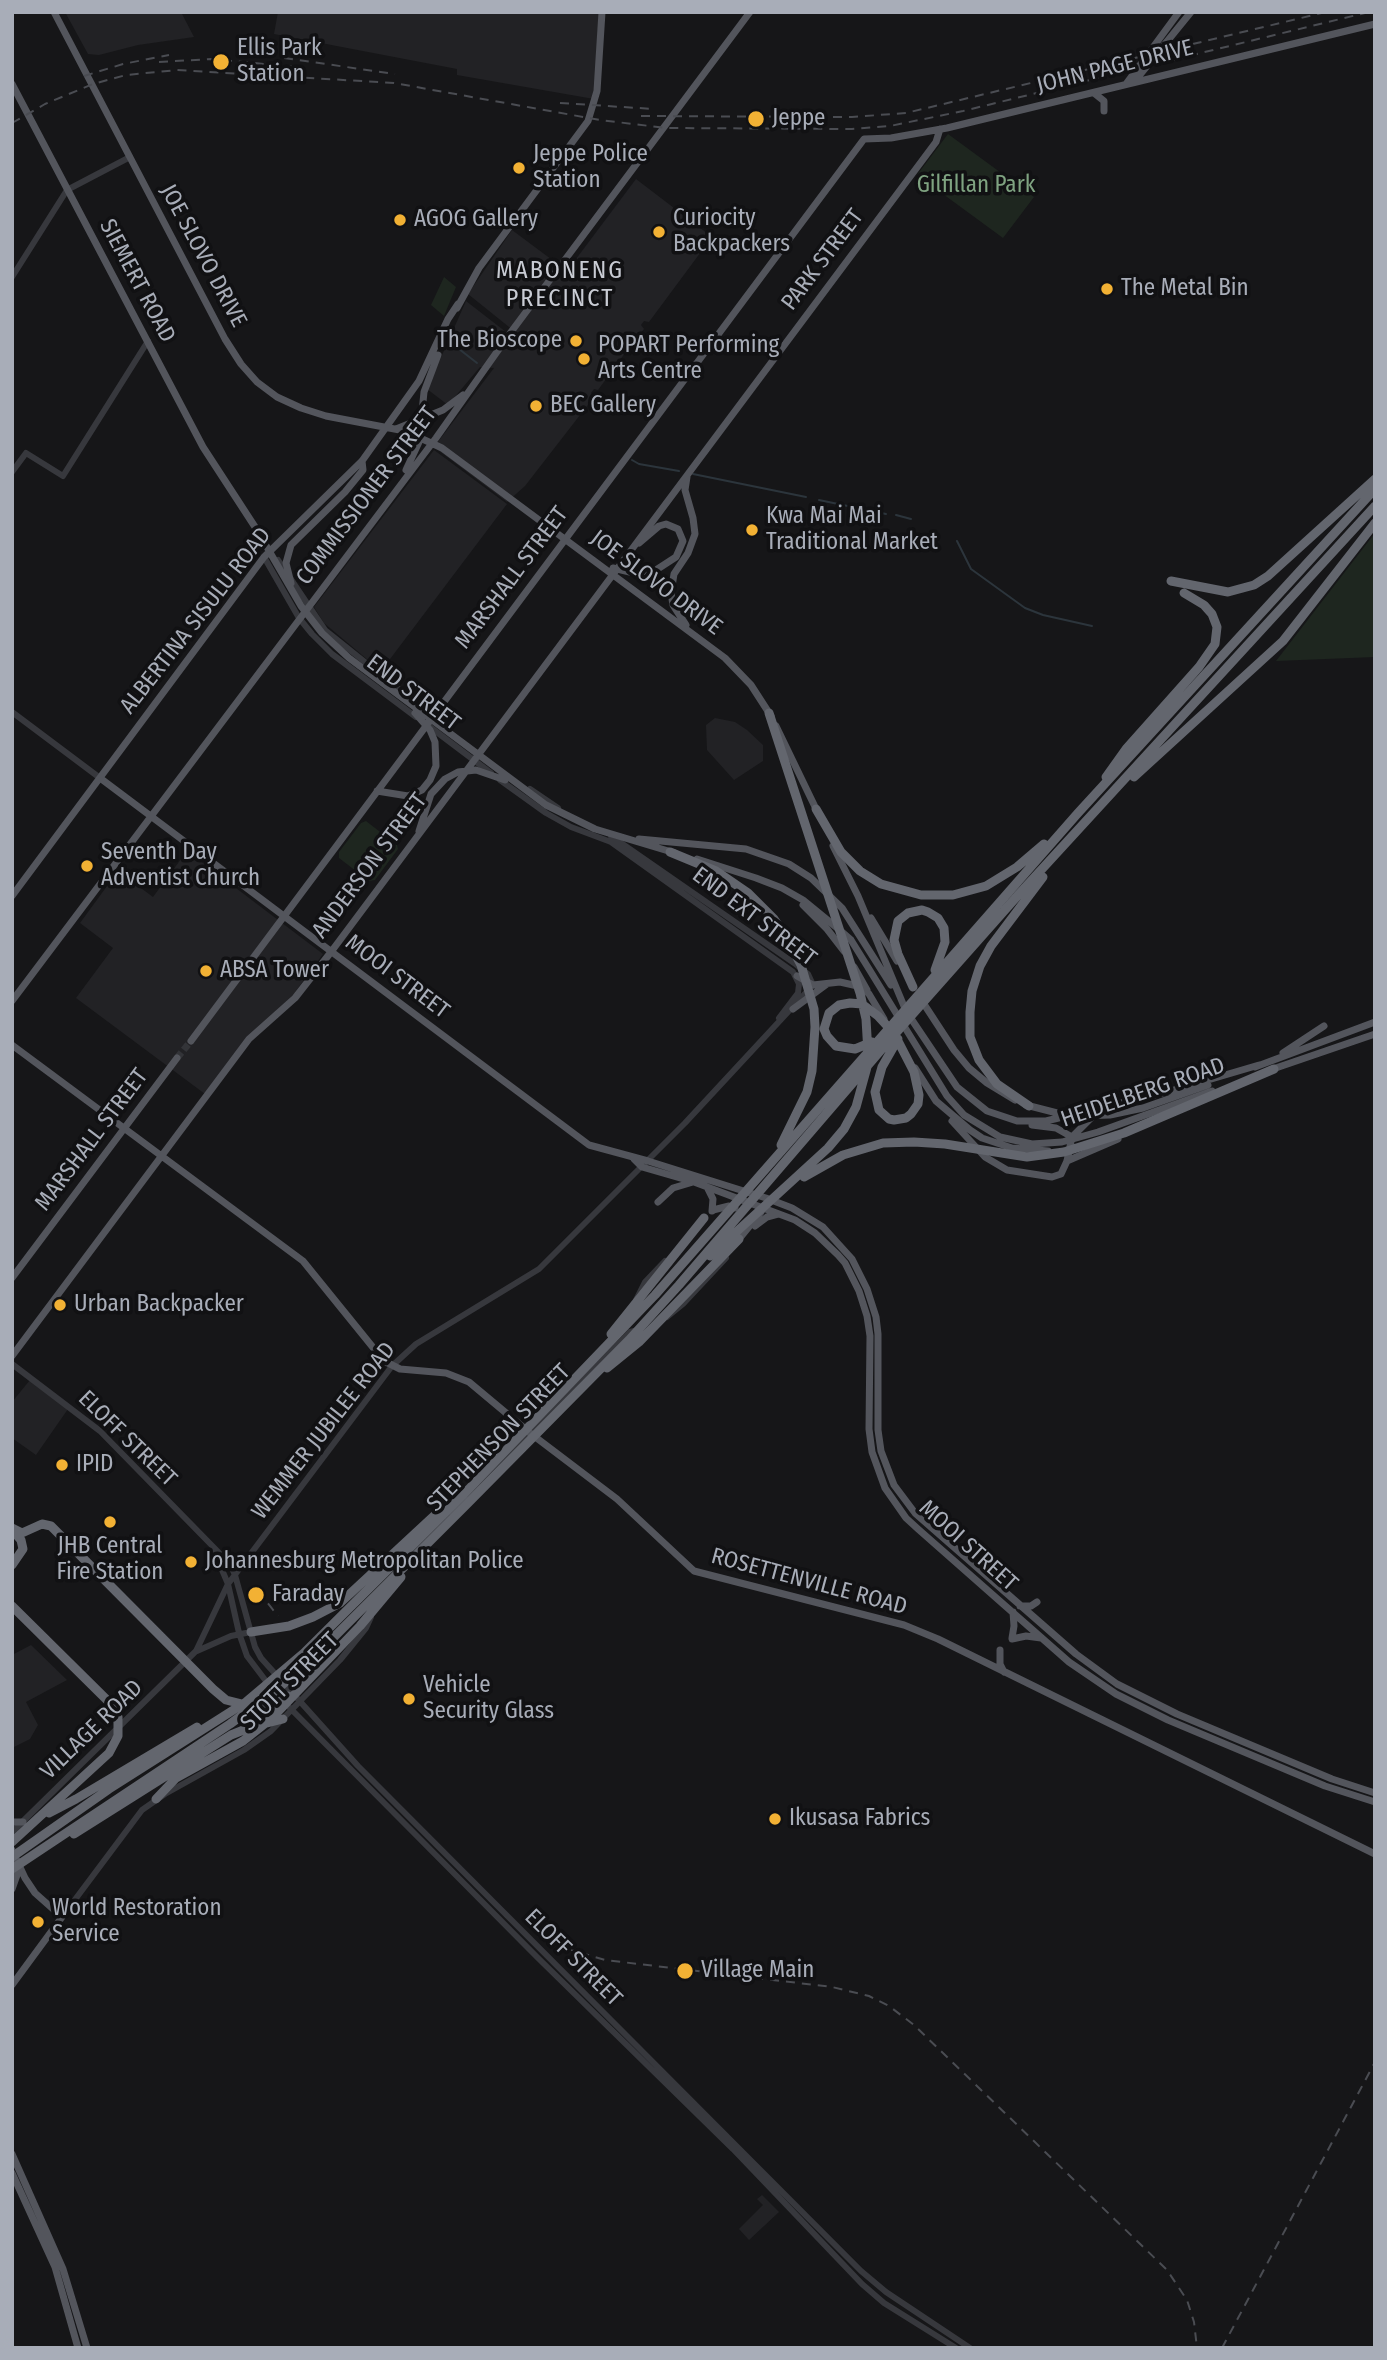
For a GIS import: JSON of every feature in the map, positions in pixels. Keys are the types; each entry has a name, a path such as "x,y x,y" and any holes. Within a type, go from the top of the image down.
{"highway":[{"path":"1171,580 1228,592 1254,585 1269,576 1375,479"},
{"path":"14,1864 230,1724 275,1692 312,1659 466,1499 889,1038 932,986 997,921 1276,606 1375,489"},
{"path":"816,809 841,852 860,871 881,884 921,895 953,895 968,892 1003,877 1034,854 1078,813 1375,506"},
{"path":"1098,808 1277,647 1295,628 1375,523"},
{"path":"1091,799 1126,749 1209,655 1217,638 1216,622 1207,607 1184,593"},
{"path":"14,1864 109,1789 227,1715 304,1653 585,1384 679,1285 783,1191 844,1129 862,1089 868,1058 866,1019 860,993 769,713"},
{"path":"889,1038 855,1049 842,1048 831,1042 827,1036 824,1029 826,1019 833,1008 850,1003 862,1004 878,1016 889,1038 914,1072 919,1095 918,1104 911,1114 906,1118 894,1120 879,1110 875,1092 889,1038 932,986 997,921 1078,813"},
{"path":"670,852 737,883 760,903 795,951 814,1009 814,1047 807,1092 760,1180 679,1285"},
{"path":"913,987 894,940 898,921 915,911 928,912 938,918 944,928 944,942 932,986"},
{"path":"997,921 972,991 970,1037 989,1075 1009,1094 1032,1107"},
{"path":"783,1191 843,1155 873,1146 914,1142 1027,1157 1099,1137 1276,1065"},
{"path":"575,1379 704,1218"},
{"path":"585,1384 639,1342 743,1235"},
{"path":"251,1632 286,1627 340,1604 427,1522 466,1499"},
{"path":"156,1799 170,1783 257,1732 360,1626 466,1499"},
{"path":"12,1529 22,1533 42,1524 51,1526 229,1702 250,1706 275,1705 309,1678"},
{"path":"12,1529 22,1540 23,1549 12,1565"},
{"path":"12,1606 109,1702 118,1717 118,1737 108,1753 12,1842"},
{"path":"23,1822 76,1799 273,1680"},
{"path":"14,1864 241,1730 283,1719"}],"main road":[{"name":"JOE SLOVO DRIVE","path":"54,12 225,339 257,382 288,403 312,412 405,431 432,442 725,658 751,685 769,713 858,896"},
{"name":"ALBERTINA SISULU ROAD","path":"12,896 264,557 362,461 426,370 448,319 479,268 588,121 595,100 602,12"},
{"name":"COMMISSIONER STREET","path":"12,1001 750,12"},
{"path":"1133,80 1185,13"},
{"name":"JOHN PAGE DRIVE","path":"864,139 891,138 940,129 1093,93 1133,80 1375,24"},
{"path":"12,84 67,190"},
{"path":"1093,93 1103,99 1104,111"},
{"name":"PARK STREET","path":"749,391 936,142 940,129"},
{"path":"924,132 929,142 927,153"},
{"name":"MARSHALL STREET","path":"191,1041 864,139"},
{"name":"SIEMERT ROAD","path":"67,190 208,455 305,607"},
{"name":"ALBERTINA SISULU ROAD","path":"396,489 418,448 426,383 458,304"},
{"path":"380,436 450,406 472,388"},
{"name":"ANDERSON STREET","path":"12,1356 249,1039 295,999 331,952 749,391"},
{"path":"362,461 364,466 361,472 337,502 296,539 288,550 287,569 305,607 334,646 546,805 582,824 756,878 791,894 827,929 860,977 889,1038 936,1101 985,1157 1007,1170 1054,1176 1061,1174 1067,1161 1072,1136 1102,1108"},
{"path":"689,470 685,483 686,494 695,534 688,553 674,574 671,593 677,612 692,632"},
{"path":"596,562 634,573 656,570 671,562 680,551 683,541 678,529 670,524 662,525 629,551"},
{"path":"377,791 408,796 422,790 436,766 436,750 426,724 392,691"},
{"path":"418,834 428,800 435,788 445,779 468,770 484,771 525,790"},
{"name":"MOOI STREET","path":"100,778 589,1145 633,1158 779,1214 804,1225 827,1243 845,1263 867,1315 870,1336 869,1400 872,1452 885,1488 906,1518 1016,1609 1136,1696 1332,1779 1375,1793"},
{"path":"614,838 746,849 789,864 811,878 842,908 906,1012 968,1099 987,1111 1008,1119 1023,1124 1056,1128 1072,1136"},
{"name":"HEIDELBERG ROAD","path":"791,894 816,910 850,940 942,1088 964,1115 1000,1137 1048,1150"},
{"path":"858,896 906,1012"},
{"name":"HEIDELBERG ROAD","path":"858,896 954,1050 969,1068 997,1090 1032,1107 1080,1116 1110,1115 1155,1104 1259,1065 1276,1065 1375,1034"},
{"path":"797,976 813,985 853,983 864,988 869,994"},
{"path":"793,1009 828,984"},
{"name":"HEIDELBERG ROAD","path":"1276,1065 1375,1022"},
{"path":"1067,1161 1276,1065 1324,1026"},
{"path":"12,1045 303,1261 377,1355 391,1366"},
{"name":"MARSHALL STREET","path":"12,1278 177,1058"},
{"path":"1008,1119 1024,1122 1046,1121 1174,1090 1259,1065"},
{"path":"936,1101 958,1122 982,1138 1012,1148 1048,1150"},
{"name":"MOOI STREET","path":"645,1164 766,1198 811,1219 833,1236 852,1259 867,1289 876,1317 877,1430 884,1460 902,1498 1069,1662 1130,1702 1325,1786 1375,1802"},
{"path":"658,1202 673,1188 694,1182"},
{"path":"707,1188 713,1199 712,1210"},
{"path":"704,1218 727,1195 739,1191"},
{"name":"STEPHENSON STREET","path":"743,1235 763,1208 766,1198"},
{"path":"712,1210 734,1208 748,1222 743,1235"},
{"path":"743,1235 767,1217 779,1214"},
{"name":"ROSETTENVILLE ROAD","path":"391,1366 464,1378 530,1433 617,1499 694,1571 904,1625 938,1639 1375,1854"},
{"path":"1037,1602 1016,1609 1012,1638 1042,1638"},
{"path":"1000,1650 1000,1664 1004,1672"},
{"path":"12,1822 23,1822"},
{"path":"12,1850 17,1875 12,1889"},
{"path":"12,1985 62,1917 35,1893 14,1864"},
{"path":"12,2154 64,2269 87,2348"},
{"path":"12,2173 55,2267 78,2348"}],"street":[{"path":"12,277 67,190 130,157"},
{"path":"12,472 26,453 63,476 148,341"},
{"name":"END STREET","path":"272,550 305,607 325,630 433,717 549,802 578,818"},
{"name":"END STREET","path":"264,557 299,618 332,654 547,813 571,827"},
{"name":"MOOI STREET","path":"12,712 100,778"},
{"name":"END EXT STREET","path":"578,818 614,838 808,974 813,985 754,1049"},
{"name":"END EXT STREET","path":"571,827 611,842 797,976 799,984 796,997 754,1049"},
{"path":"645,1164 754,1049"},
{"name":"WEMMER JUBILEE ROAD","path":"196,1651 228,1584 391,1366 416,1344 533,1274 645,1164"},
{"path":"630,1332 634,1305 640,1290 704,1218"},
{"name":"STEPHENSON STREET","path":"397,1572 630,1332 648,1328 673,1314 719,1266 743,1235"},
{"name":"ELOFF STREET","path":"12,1364 100,1431 230,1564 255,1647 267,1668 494,1907"},
{"name":"ELOFF STREET","path":"211,1547 228,1584 239,1633 251,1663 291,1710 494,1907 726,2139 874,2295 956,2348"},
{"name":"STOTT STREET","path":"62,1917 142,1810 156,1799 258,1741 283,1719 340,1660 366,1628 378,1601 397,1572"},
{"path":"196,1651 218,1640 251,1632"},
{"name":"VILLAGE ROAD","path":"12,1832 196,1651"},
{"name":"ELOFF STREET","path":"769,2184 876,2284 967,2347"}],"shaded area":[{"path":"65,12 181,12 194,37 138,45 99,55 88,54"},
{"path":"278,12 599,12 594,99 457,75 457,69 274,34"},
{"name":"MABONENG PRECINCT","path":"636,179 712,237 649,322 644,321 641,325 644,329 632,344 627,341 623,345 628,349 598,390 594,389 591,393 594,397 525,486 507,502 434,447 494,368 480,367 448,405 427,389 466,301 515,339 519,335 468,294 512,230 567,271"},
{"path":"434,450 507,504 381,671 324,623 314,607"},
{"path":"715,718 735,722 763,745 763,761 734,780 707,750 706,725"},
{"path":"187,851 323,954 290,999 250,1035 205,1094 76,998 113,948 80,923 118,871 153,897"},
{"path":"30,1380 68,1409 36,1455 12,1438 12,1402"},
{"path":"31,1645 67,1680 26,1702 38,1725 30,1739 12,1748 12,1655"},
{"path":"762,2195 779,2212 749,2240 739,2229 763,2205 757,2199"}],"green space":[{"name":"Gilfillan Park","path":"948,134 1034,197 1003,238 917,175"},
{"path":"444,277 456,287 444,316 431,305"},
{"path":"1375,533 1375,657 1276,661 1293,639"},
{"path":"366,821 397,845 398,849 375,880 369,881 339,858 339,852 361,823"}],"waterway":[{"path":"459,349 477,363"},
{"path":"632,460 639,464 679,471"},
{"path":"693,474 806,497"},
{"path":"819,500 886,514"},
{"path":"896,515 911,519"},
{"path":"957,541 971,569 1025,608 1092,626"}],"tunnel":[{"path":"177,1058 191,1041"}],"railway":[{"path":"641,116 852,117 906,113 1326,12"},
{"path":"12,123 45,104 93,84 126,75 177,70 394,83 600,120 666,128 852,129 890,126 963,111 1369,12"},
{"path":"84,76 123,64 169,55"},
{"path":"284,58 395,74"},
{"path":"159,62 212,59 295,67"},
{"path":"560,103 654,109"},
{"path":"258,1591 278,1616"},
{"path":"565,1948 605,1960 832,1987 869,1996 889,2006 914,2025 1167,2270 1187,2300 1194,2322 1197,2348"},
{"path":"1222,2348 1375,2062"}],"place":[{"name":"Ellis Park Station","path":"221,62"},
{"name":"Jeppe","path":"756,119"},
{"name":"Jeppe Police Station","path":"519,168"},
{"name":"AGOG Gallery","path":"400,220"},
{"name":"Curiocity Backpackers","path":"659,232"},
{"name":"The Metal Bin","path":"1107,289"},
{"name":"The Bioscope","path":"576,341"},
{"name":"POPART Performing Arts Centre","path":"584,359"},
{"name":"BEC Gallery","path":"536,406"},
{"name":"Kwa Mai Mai Traditional Market","path":"752,530"},
{"name":"Seventh Day Adventist Church","path":"87,866"},
{"name":"ABSA Tower","path":"206,971"},
{"name":"Urban Backpacker","path":"60,1305"},
{"name":"IPID","path":"62,1465"},
{"name":"JHB Central Fire Station","path":"110,1522"},
{"name":"Johannesburg Metropolitan Police","path":"191,1562"},
{"name":"Faraday","path":"256,1595"},
{"name":"Vehicle Security Glass","path":"409,1699"},
{"name":"Ikusasa Fabrics","path":"775,1819"},
{"name":"World Restoration Service","path":"38,1922"},
{"name":"Village Main","path":"685,1971"}],"district":[{"name":"MABONENG PRECINCT","path":"560,285"}]}
